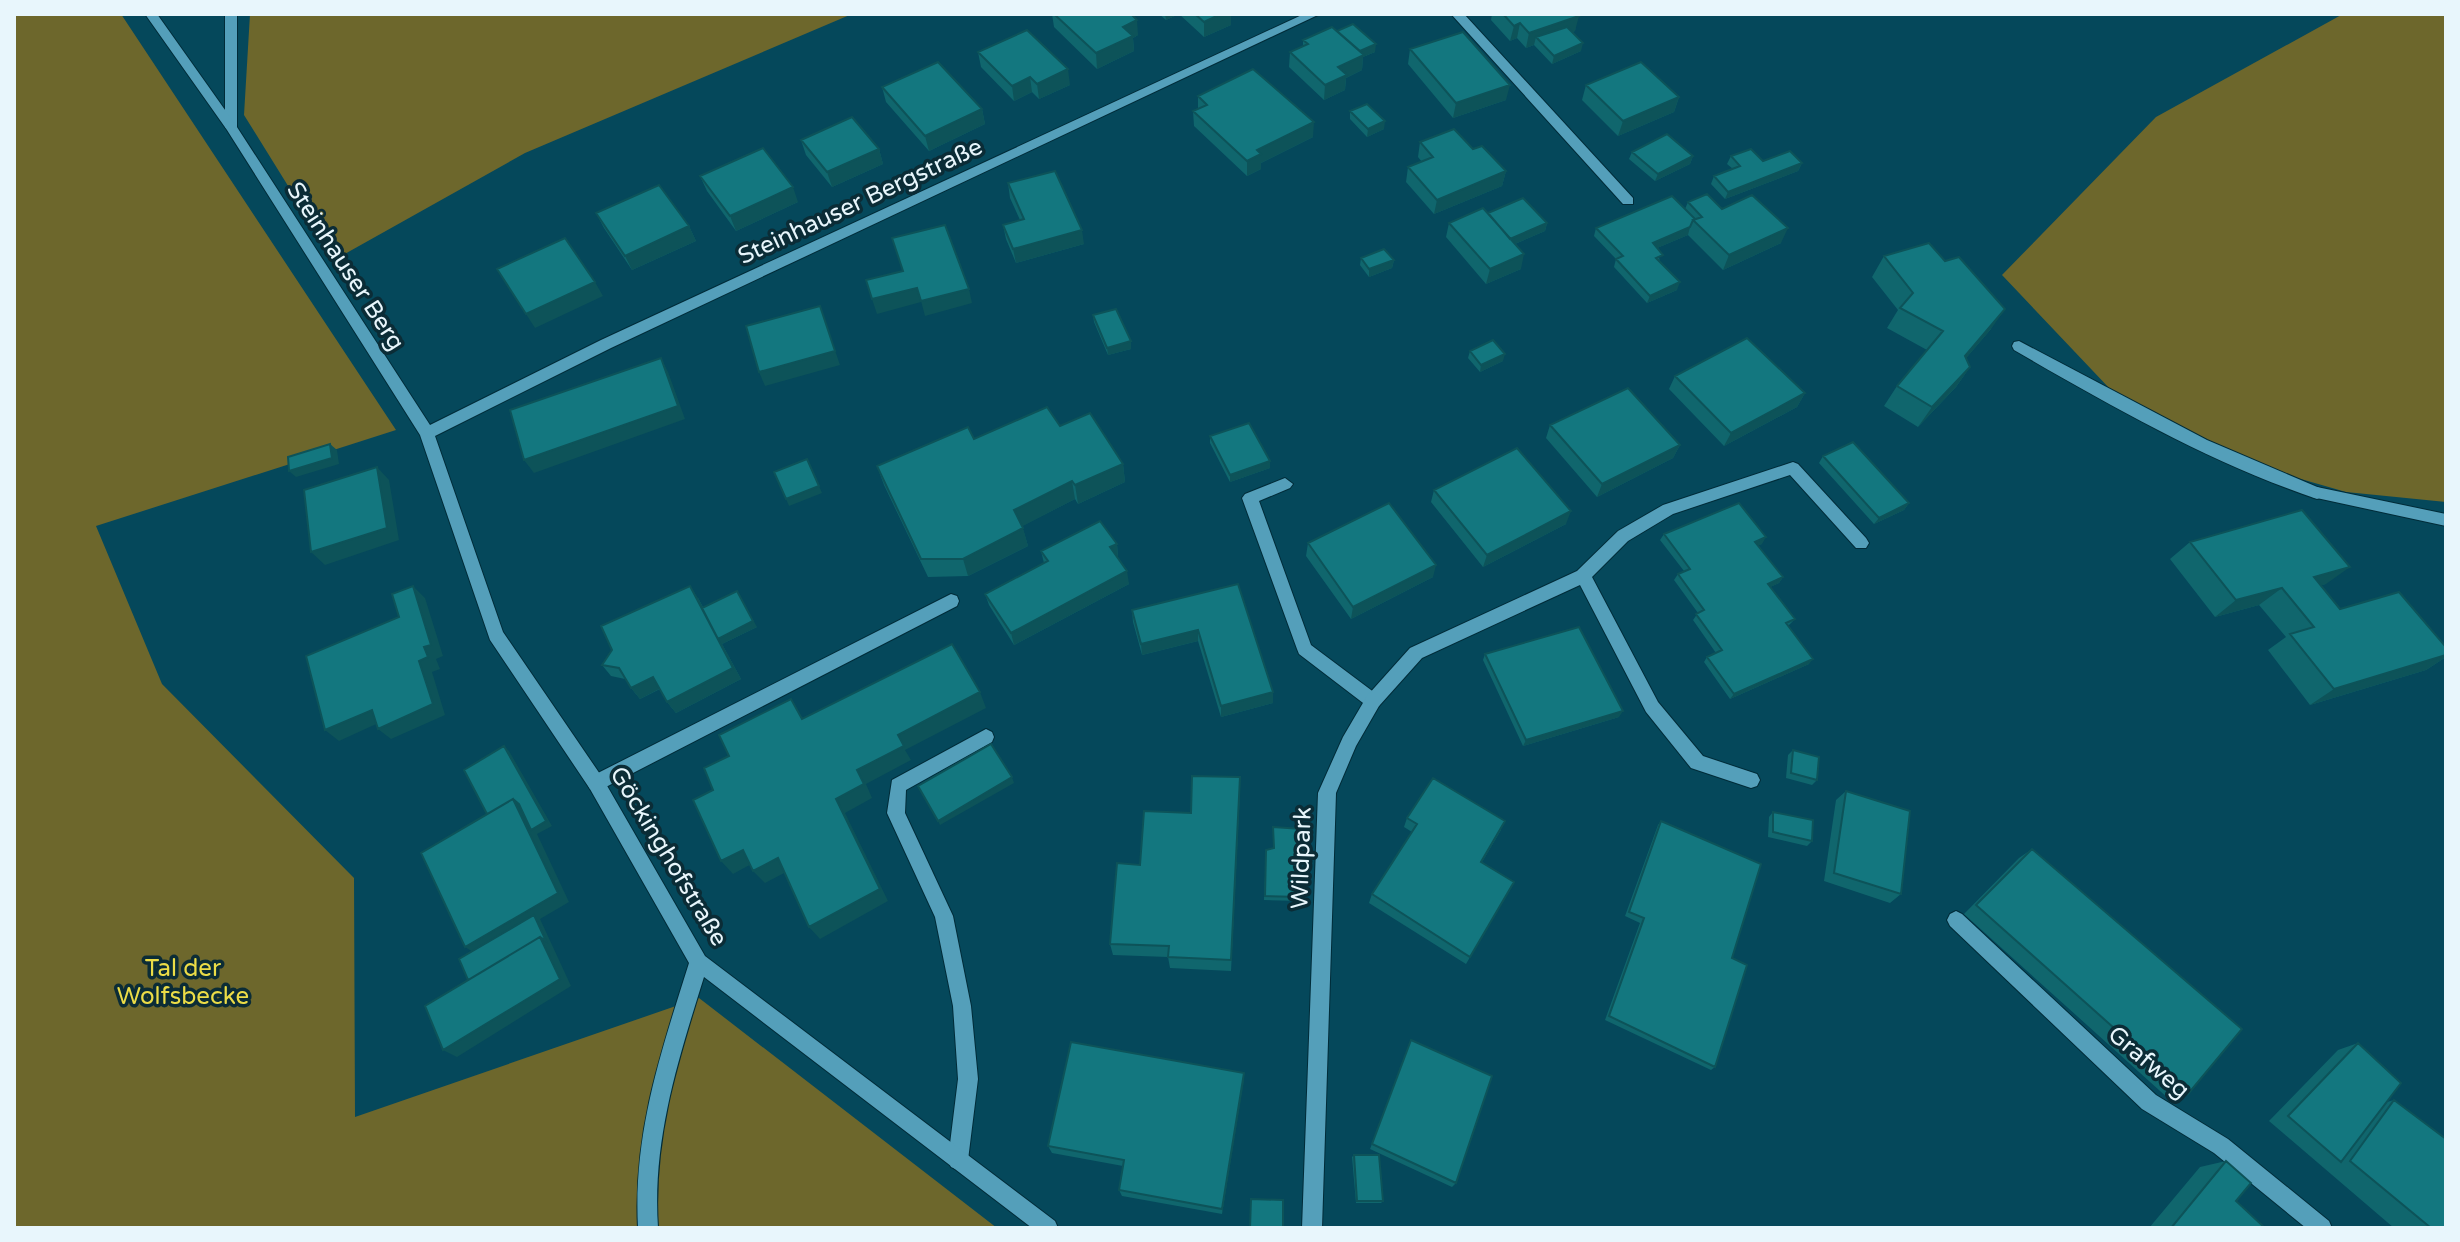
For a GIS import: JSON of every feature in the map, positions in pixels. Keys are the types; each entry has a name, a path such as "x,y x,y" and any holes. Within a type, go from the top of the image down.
{"street":[{"name":"Steinhauser Berg","path":"151,14 231,127 426,431"},
{"path":"231,14 231,127"},
{"name":"Steinhauser Bergstraße","path":"426,431 1314,14"},
{"path":"1457,14 1628,201"},
{"path":"2019,346 2134,412 2246,467 2317,493 2446,520"},
{"name":"Göckinghofstraße","path":"426,431 496,635 596,783 699,962 1048,1228"},
{"name":"Wildpark","path":"1312,1228 1327,793 1349,742 1373,701 1416,653 1583,576 1623,536 1668,509 1793,468 1861,543"},
{"path":"1285,484 1250,498 1305,649 1373,701"},
{"path":"1583,576 1652,707 1697,762 1751,780"},
{"path":"596,783 951,601"},
{"path":"958,1160 968,1079 962,1006 944,916 896,813 898,786 986,737"},
{"name":"Grafweg","path":"1956,920 2149,1102 2221,1146 2322,1228"},
{"path":"648,1228 645,1201 655,1114 699,962"}],"green space":[{"name":"Tal der Wolfsbecke","path":"14,14 121,14 396,430 96,526 162,684 354,878 355,1117 699,998 997,1228 14,1228"},
{"path":"250,14 852,14 525,153 334,260 244,115"},
{"path":"2343,14 2446,14 2446,502 2346,492 2248,464 2129,409 2002,275 2156,117"}],"building":[{"path":"1054,14 1131,14 1137,20 1123,27 1133,36 1096,53"},
{"path":"1195,14 1221,14 1204,22"},
{"path":"1503,14 1579,16 1529,33 1520,23 1514,26"},
{"path":"1353,24 1376,44 1360,51 1337,31"},
{"path":"1332,27 1364,55 1338,67 1347,75 1325,85 1290,52 1308,44 1303,40"},
{"path":"1567,27 1583,43 1554,56 1536,37"},
{"path":"1027,30 1068,69 1037,84 1030,77 1012,86 978,52"},
{"path":"1463,32 1510,85 1456,103 1410,49"},
{"path":"938,62 982,109 925,136 882,87"},
{"path":"1641,62 1679,97 1623,121 1586,85"},
{"path":"1253,69 1314,122 1257,150 1261,154 1247,161 1193,111 1207,105 1198,96"},
{"path":"1367,104 1385,121 1368,129 1350,111"},
{"path":"852,117 879,149 827,172 801,140"},
{"path":"1454,129 1473,149 1482,146 1506,171 1437,200 1408,167 1433,157 1420,142"},
{"path":"1667,134 1693,156 1658,174 1632,152"},
{"path":"763,148 793,187 730,216 700,176"},
{"path":"1751,149 1763,161 1790,151 1802,163 1728,192 1714,176 1740,166 1731,156"},
{"path":"1055,171 1082,230 1013,249 1003,225 1024,219 1008,183"},
{"path":"659,185 689,226 625,256 596,213"},
{"path":"1707,194 1722,209 1752,195 1788,228 1729,255 1693,220 1702,217 1688,202"},
{"path":"1672,196 1695,219 1690,227 1653,243 1663,255 1656,258 1680,282 1650,296 1616,259 1623,256 1596,228"},
{"path":"1523,198 1547,223 1510,239 1488,213"},
{"path":"1483,208 1524,254 1490,269 1449,223"},
{"path":"945,225 969,289 921,301 917,288 872,299 866,280 903,271 892,238"},
{"path":"565,238 595,282 526,314 497,269"},
{"path":"1929,243 1945,261 1959,257 2005,309 1965,356 1970,367 1932,407 1897,386 1943,331 1900,308 1913,293 1884,256"},
{"path":"1384,249 1394,260 1369,269 1361,258"},
{"path":"820,306 835,351 759,372 746,326"},
{"path":"1116,309 1131,341 1107,348 1093,315"},
{"path":"1747,338 1805,393 1731,433 1675,376"},
{"path":"1493,340 1505,354 1481,365 1470,351"},
{"path":"661,358 678,406 524,460 510,410"},
{"path":"1628,388 1680,445 1602,484 1550,425"},
{"path":"1047,407 1060,426 1090,413 1123,464 1075,485 1072,481 1014,510 1023,528 963,559 921,559 877,466 968,427 974,439"},
{"path":"1249,423 1270,461 1230,475 1210,436"},
{"path":"1853,442 1909,503 1879,518 1823,456"},
{"path":"330,444 332,458 289,471 288,457"},
{"path":"1517,448 1571,511 1487,555 1434,490"},
{"path":"807,459 819,486 786,499 774,472"},
{"path":"377,467 387,528 311,552 304,490"},
{"path":"1389,503 1436,565 1353,607 1308,543"},
{"path":"1739,503 1766,537 1755,542 1783,577 1768,584 1795,619 1786,623 1813,659 1734,694 1707,657 1722,650 1696,614 1704,610 1678,574 1690,569 1664,534"},
{"path":"2302,510 2350,567 2314,577 2340,609 2399,592 2446,647 2446,655 2334,689 2290,634 2314,627 2282,588 2236,600 2190,542"},
{"path":"1100,521 1117,544 1110,547 1127,571 1011,633 985,594 1048,561 1041,551"},
{"path":"1238,584 1273,692 1221,706 1198,630 1141,644 1132,610"},
{"path":"413,586 431,645 424,647 428,657 419,661 433,704 378,729 372,710 325,730 306,656 399,617 392,594"},
{"path":"690,586 733,668 667,702 653,677 631,688 619,668 602,665 612,650 601,626"},
{"path":"737,591 753,621 718,639 702,608"},
{"path":"1579,627 1623,711 1526,740 1485,654"},
{"path":"952,644 980,692 898,735 904,746 857,770 864,784 836,799 880,889 809,927 778,858 753,871 743,850 721,861 693,800 713,790 704,768 729,756 719,735 791,699 802,719"},
{"path":"991,744 1012,777 938,821 918,786"},
{"path":"504,746 546,821 531,830 519,804 513,799 487,814 464,770"},
{"path":"1793,750 1819,757 1817,780 1791,773"},
{"path":"1192,776 1240,777 1231,960 1168,957 1169,946 1110,944 1117,863 1140,865 1144,811 1191,813"},
{"path":"1433,778 1505,821 1481,862 1514,882 1470,957 1372,894 1417,824 1407,818"},
{"path":"1846,791 1910,811 1901,894 1834,873"},
{"path":"513,799 558,893 465,947 421,853"},
{"path":"1773,812 1813,820 1812,841 1773,832"},
{"path":"1661,821 1761,864 1732,958 1747,965 1715,1067 1609,1016 1644,918 1629,912"},
{"path":"1273,827 1302,829 1300,897 1265,896 1266,850 1274,848"},
{"path":"2032,849 2242,1029 2188,1094 1976,905"},
{"path":"534,915 546,941 540,937 468,980 459,959"},
{"path":"540,937 560,979 443,1050 425,1006"},
{"path":"1411,1040 1492,1076 1456,1183 1372,1144"},
{"path":"1071,1042 1244,1073 1222,1209 1119,1190 1124,1160 1048,1146"},
{"path":"2358,1043 2401,1083 2341,1162 2288,1116"},
{"path":"2394,1100 2446,1139 2446,1228 2431,1228 2350,1161"},
{"path":"1354,1155 1379,1155 1383,1201 1357,1201"},
{"path":"2226,1161 2251,1183 2236,1201 2265,1228 2171,1228"},
{"path":"1251,1199 1283,1200 1283,1228 1250,1228"}]}
